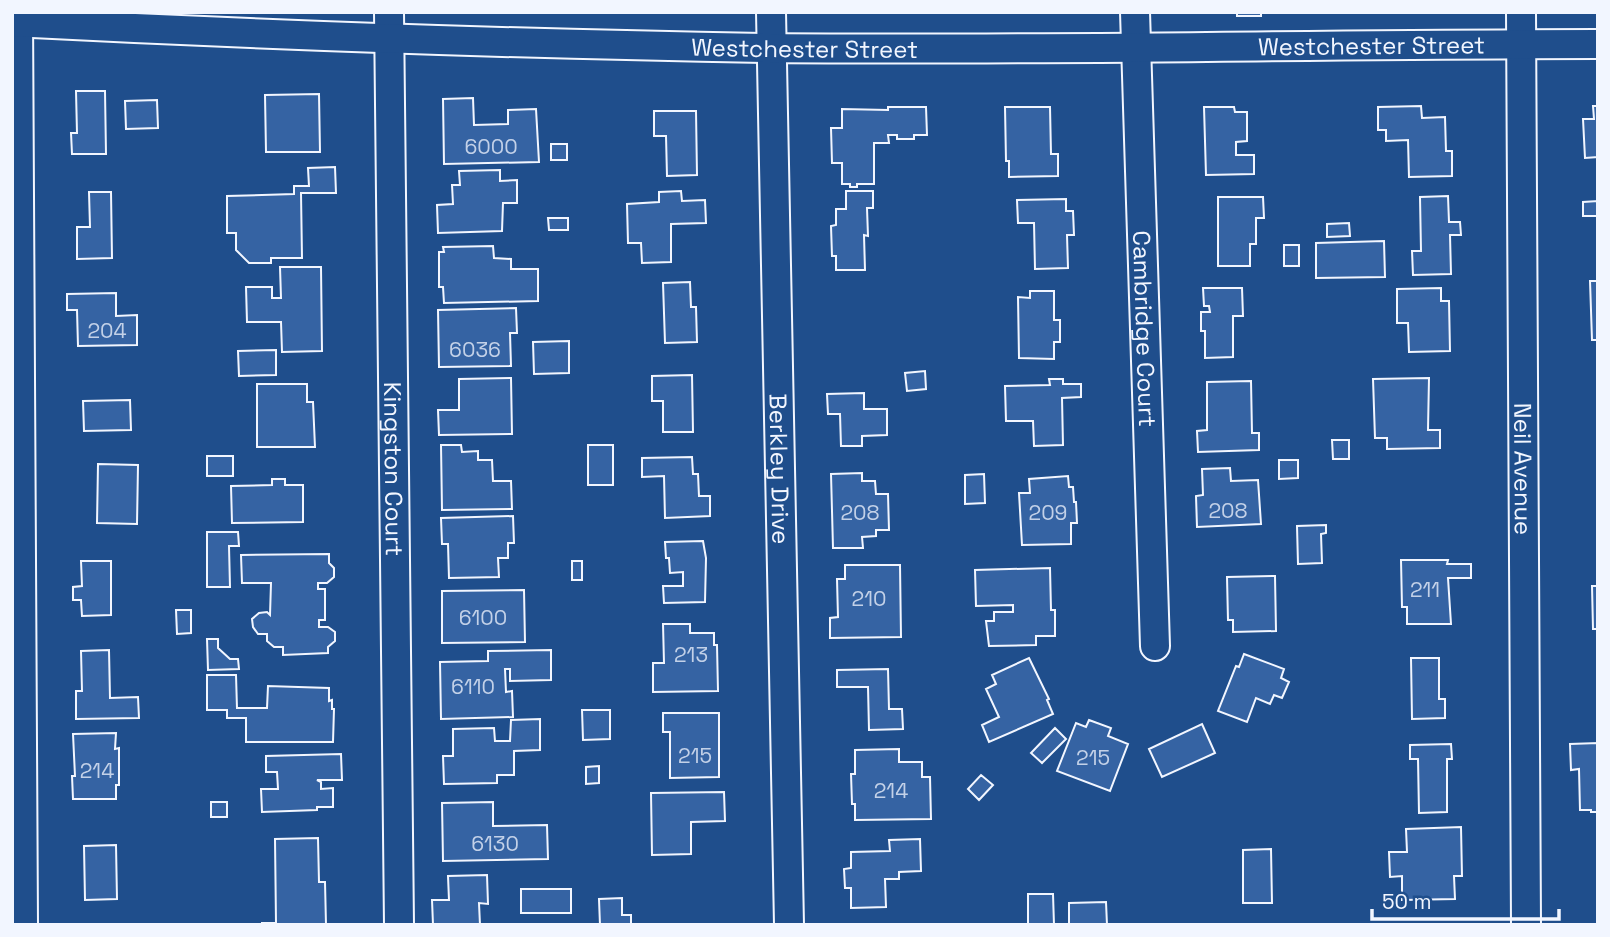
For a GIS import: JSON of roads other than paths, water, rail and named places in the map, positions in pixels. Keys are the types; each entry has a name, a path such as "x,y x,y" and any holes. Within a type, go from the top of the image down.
{"street":[{"name":"Berkley Drive","path":"771,12 789,925"},
{"name":"Cambridge Court","path":"1135,12 1155,646"},
{"name":"Neil Avenue","path":"1521,12 1527,925"},
{"name":"Westchester Street","path":"16,19 389,26 770,48 1598,44"},
{"path":"16,19 23,925"},
{"name":"Kingston Court","path":"389,26 399,925"}]}
